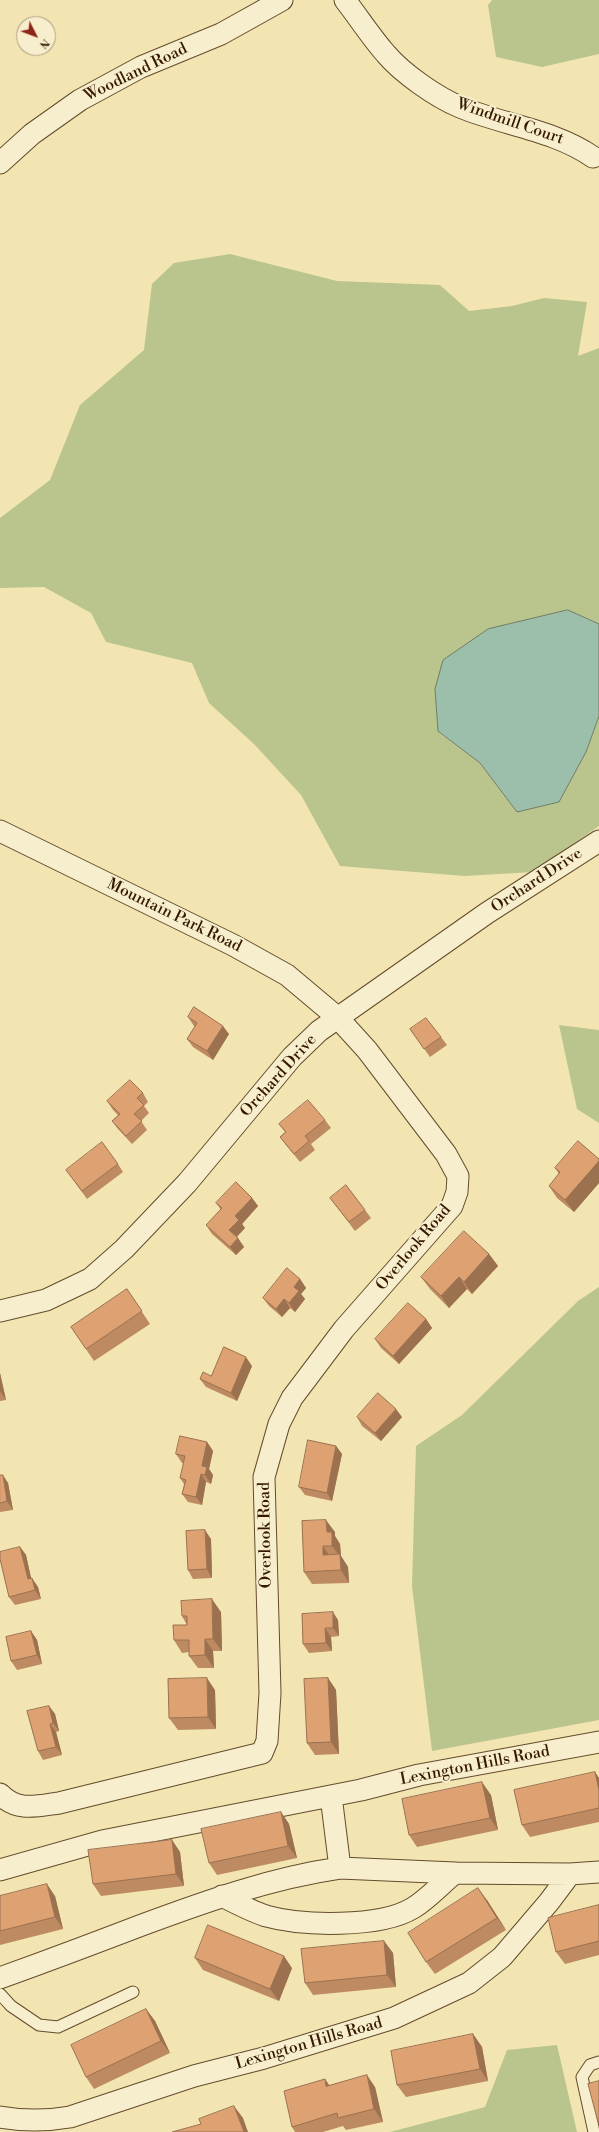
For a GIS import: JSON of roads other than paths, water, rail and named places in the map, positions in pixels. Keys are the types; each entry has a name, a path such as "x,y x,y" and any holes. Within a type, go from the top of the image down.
{"street":[{"name":"Woodland Road","path":"0,163 32,134 80,100 141,67 221,34 282,0"},
{"name":"Windmill Court","path":"345,0 387,55 425,88 458,106 517,127 561,139 579,147 593,157"},
{"name":"Mountain Park Road","path":"0,831 233,944 287,976 337,1017"},
{"name":"Orchard Drive","path":"0,1311 46,1300 90,1279 113,1259 187,1183 292,1057 319,1031 488,913 599,841"},
{"name":"Overlook Road","path":"4,1798 27,1807 59,1803 262,1752 266,1741 270,1693 264,1477 279,1424 292,1398 344,1329 452,1206 457,1192 458,1176 446,1154 367,1050 337,1017"},
{"name":"Lexington Hills Road","path":"0,1870 102,1842 331,1796 419,1775 599,1742"},
{"path":"331,1796 340,1868"},
{"path":"0,1978 222,1896 262,1884 340,1868 455,1873 570,1874 599,1872"},
{"path":"222,1896 250,1910 268,1916 297,1922 357,1922 385,1920 413,1908 455,1873"},
{"name":"Lexington Hills Road","path":"0,2117 15,2120 54,2120 70,2118 194,2076 271,2056 394,2018 469,1982 502,1957 549,1902 570,1874"}],"lane":[{"path":"0,1994 11,2006 39,2025 58,2026 133,1992"},
{"path":"594,2132 582,2077 590,2064 599,2062"}]}
